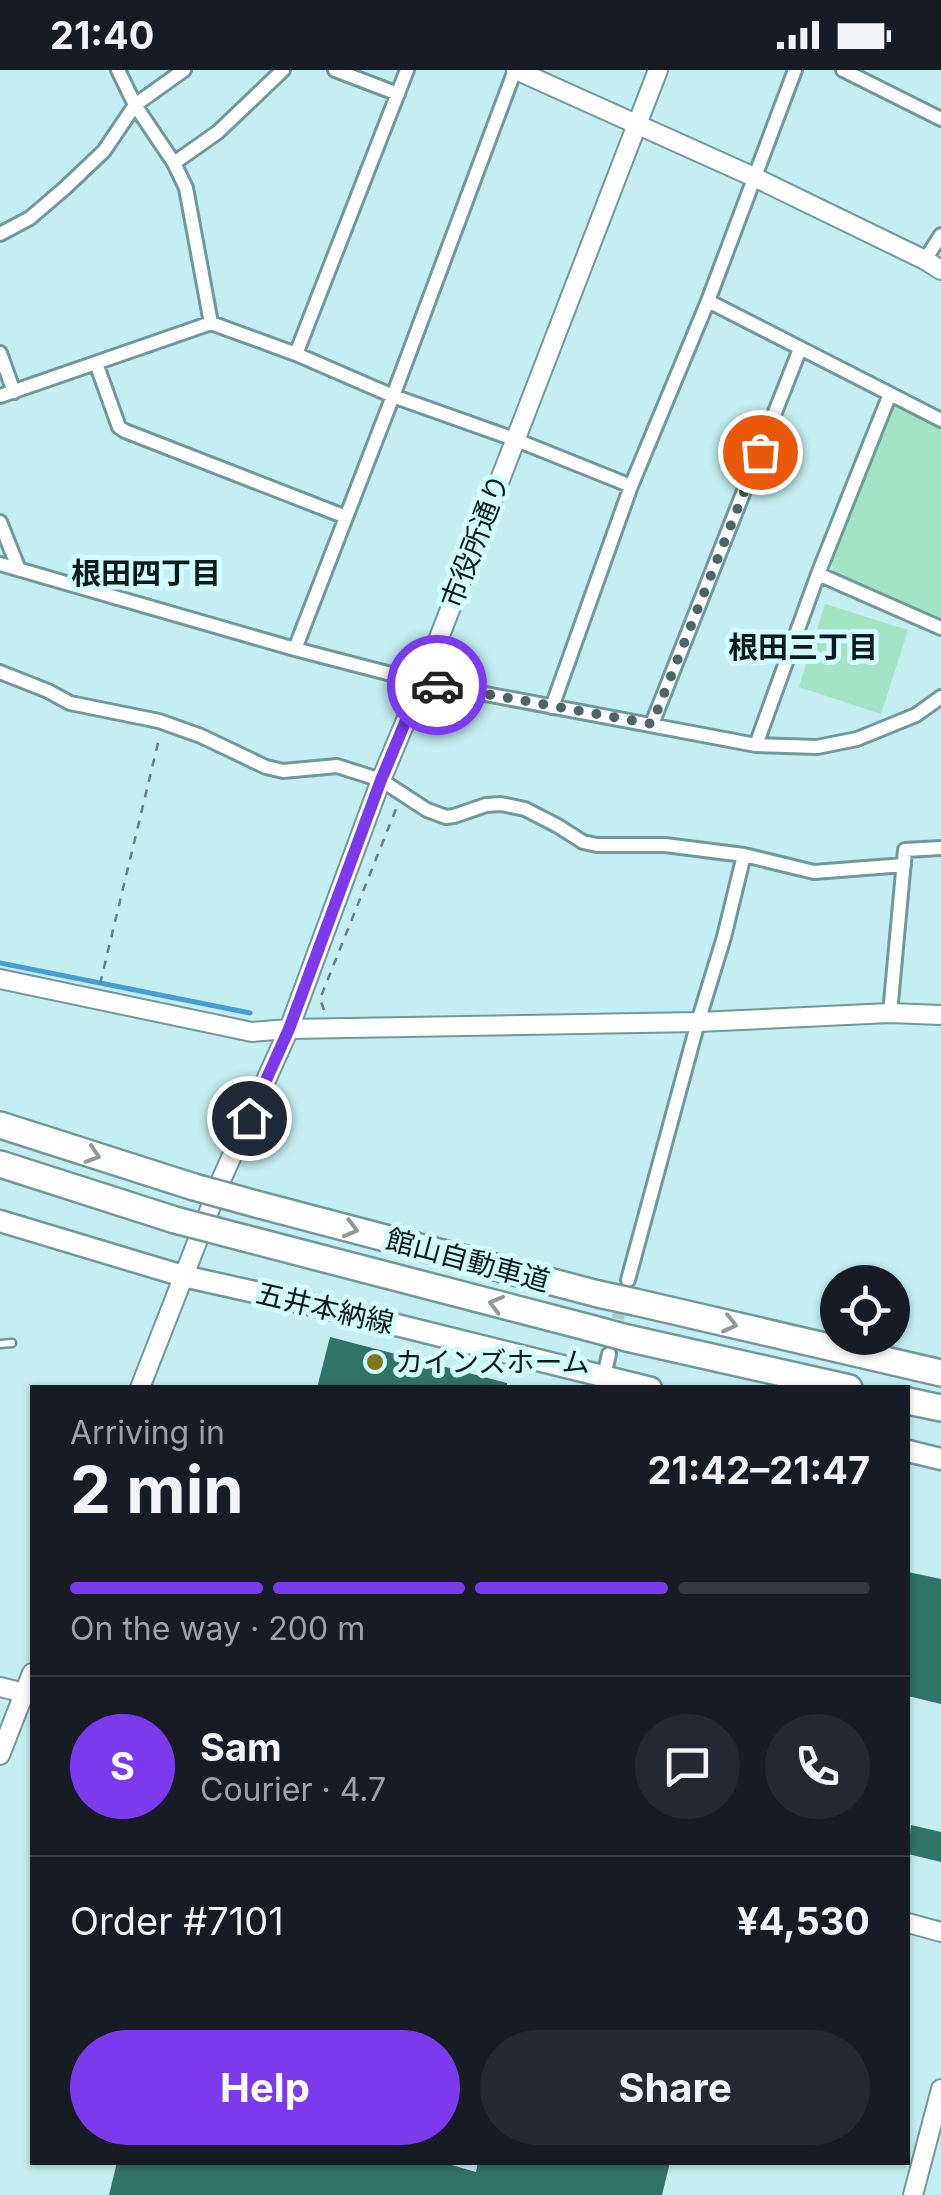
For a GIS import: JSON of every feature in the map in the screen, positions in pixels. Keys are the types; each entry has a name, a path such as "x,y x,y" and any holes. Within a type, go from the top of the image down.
{"highway":[{"name":"館山自動車道","path":"0,1125 256,1204 598,1294 631,1291 941,1373"},
{"name":"館山自動車道","path":"0,1164 176,1220 590,1328 618,1346 832,1385"},
{"path":"910,1401 941,1408"}],"main road":[{"name":"五井本納線","path":"0,1221 182,1276 639,1385"},
{"path":"910,1451 941,1459"}],"street":[{"path":"118,70 186,188 211,323"},
{"path":"0,234 30,218 104,151 135,105 184,70"},
{"path":"174,162 218,132 283,70"},
{"path":"336,70 398,94"},
{"path":"296,354 407,70"},
{"path":"295,648 516,70 754,177 933,265 941,235"},
{"name":"市役所通り","path":"182,1276 289,1029 381,780 658,70"},
{"path":"552,708 630,486 708,302 796,70"},
{"path":"842,70 941,119"},
{"path":"708,302 941,420"},
{"path":"0,353 7,394 211,323 630,486"},
{"path":"652,724 800,349"},
{"path":"96,363 119,427 125,431 346,518"},
{"path":"756,746 818,574 890,394"},
{"path":"0,522 18,567"},
{"path":"0,564 422,682 756,746 817,747 858,739 916,714 941,697"},
{"path":"818,574 941,628"},
{"path":"0,672 70,703 163,723 201,736 266,767 283,771 337,766 381,780 427,810 446,816 500,804 526,809 583,842 596,845 665,845 744,855 814,872 904,865"},
{"path":"890,1013 905,850 941,848"},
{"path":"631,1291 744,855"},
{"path":"0,979 252,1032 698,1022 890,1013 941,1015"},
{"path":"141,1385 182,1276"},
{"path":"604,1376 618,1346"},
{"path":"0,1688 29,1694 0,1755"},
{"path":"910,1924 941,1932"},
{"path":"913,2195 935,2136 941,2088"}],"lane":[{"path":"0,1344 12,1343"}],"path":[{"path":"96,999 163,723"},
{"path":"330,1012 324,1010 320,999 396,809"}],"green space":[{"path":"897,406 941,428 941,620 834,572 832,564 892,409"},
{"path":"825,604 908,630 881,714 799,687"}],"building":[{"name":"カインズホーム","path":"330,1337 507,1383 507,1385 318,1385"},
{"path":"910,1572 941,1579 941,1704 910,1696"},
{"path":"911,1825 941,1832 941,1862 910,1854"},
{"path":"116,2165 452,2165 476,2172 477,2165 669,2165 662,2195 109,2195"}],"waterway":[{"path":"0,963 250,1013"}],"tunnel":[{"path":"609,1354 623,1297"}],"way so far":[{"path":"437,685 652,724 760,452"}],"place":[{"name":"カインズホーム","path":"375,1362"}],"district":[{"name":"根田四丁目","path":"146,573"},
{"name":"根田三丁目","path":"803,647"}],"route":[{"path":"249,1118 289,1029 381,780 422,682 437,685"}]}
